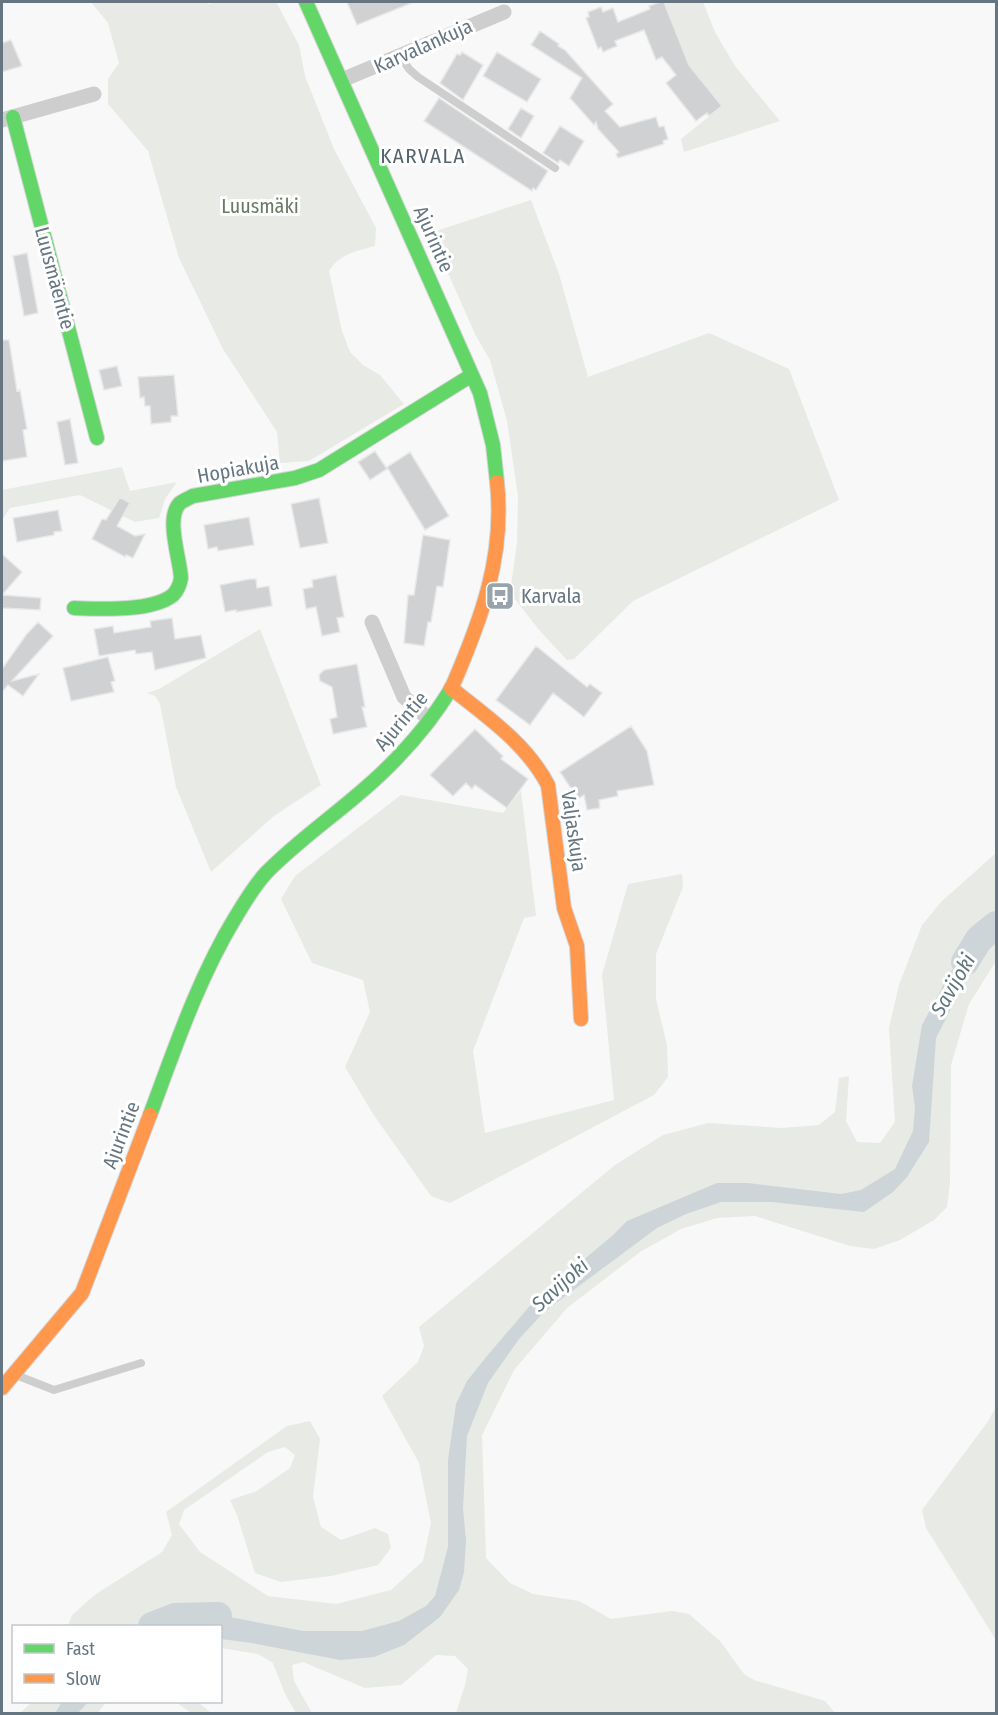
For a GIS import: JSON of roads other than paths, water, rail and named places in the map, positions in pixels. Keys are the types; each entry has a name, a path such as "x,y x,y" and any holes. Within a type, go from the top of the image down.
{"street":[{"name":"Ajurintie","path":"2,1388 82,1293 194,999 219,944 242,906 264,875 285,854 382,772 415,739 430,720 451,688 476,631 488,594 496,554 499,502 493,445 480,393 306,2"},
{"name":"Karvalankuja","path":"342,80 504,12"},
{"name":"Luusmäentie","path":"94,94 7,119 97,438"},
{"name":"Hopiakuja","path":"74,608 108,610 168,598 179,587 181,578 174,525 177,508 181,502 194,496 295,478 319,470 472,375"},
{"path":"372,622 404,698 430,720"},
{"name":"Valjaskuja","path":"451,688 524,749 542,770 548,784 564,908 577,946 581,1019"}],"lane":[{"path":"401,57 418,77 555,168"},
{"path":"15,1374 54,1390 141,1363"}],"water":[{"path":"996,924 996,943 971,964 936,1038 929,1142 907,1177 893,1192 864,1212 772,1202 721,1202 686,1214 657,1228 544,1312 519,1339 488,1383 467,1436 463,1508 466,1541 464,1572 459,1590 440,1617 404,1645 374,1657 340,1660 222,1639 222,1625 154,1625 181,1616 219,1615 303,1631 362,1631 399,1621 426,1606 435,1596 448,1547 448,1460 456,1404 467,1381 487,1356 534,1301 627,1221 717,1183 748,1183 841,1194 861,1190 895,1169 913,1131 915,1108 912,1086 922,1025 955,964 980,933 989,932"},
{"path":"61,1703 87,1703 78,1713 55,1713"}],"waterway":[{"name":"Savijoki","path":"965,962 979,939 996,925"},
{"name":"Savijoki","path":"155,1625 175,1617 218,1616"}],"place":[{"name":"Karvala","path":"500,596"}],"district":[{"name":"KARVALA","path":"423,156"}],"park label":[{"name":"Luusmäki","path":"260,206"}]}
